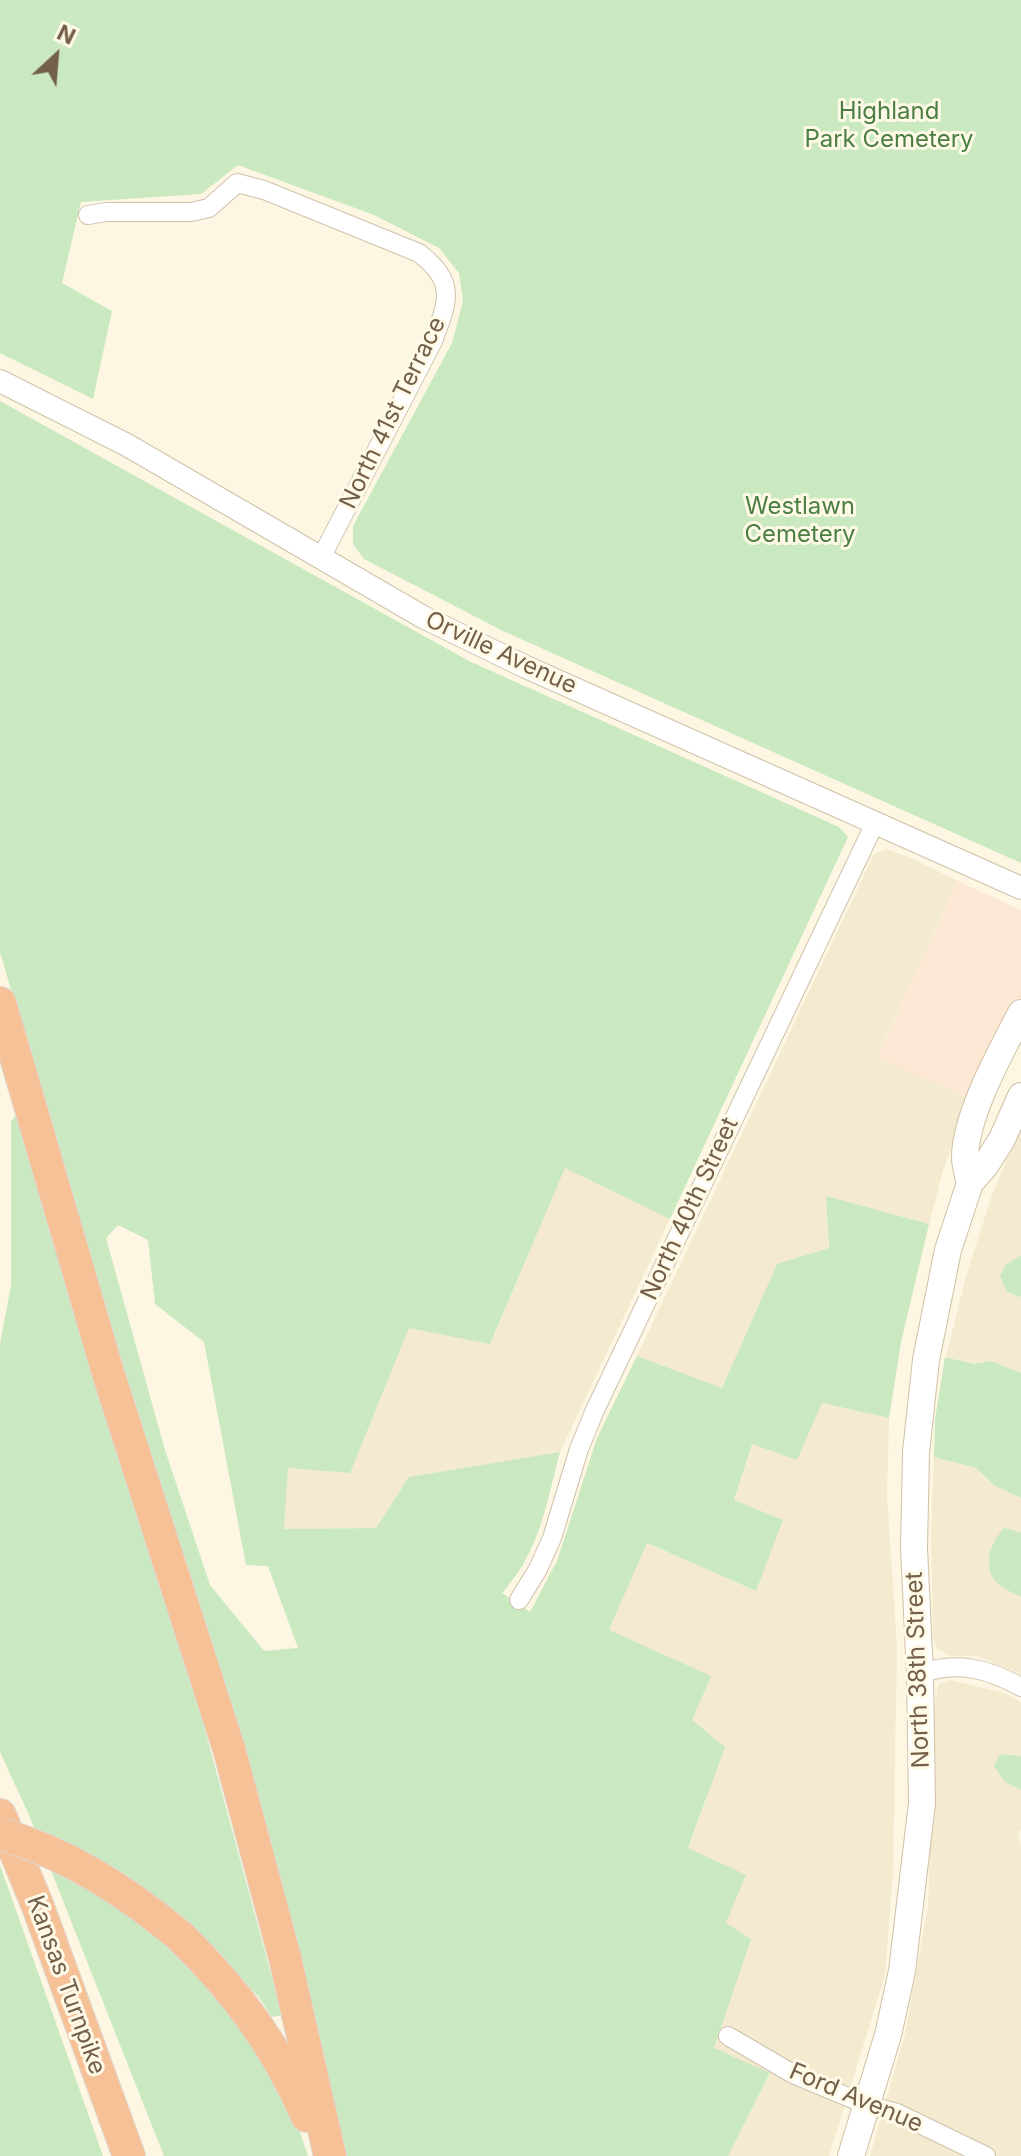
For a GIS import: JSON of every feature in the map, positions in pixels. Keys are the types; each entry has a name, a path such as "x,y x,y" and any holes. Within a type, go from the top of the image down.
{"highway":[{"path":"0,1003 109,1376 229,1749 285,1958 330,2156"},
{"name":"Kansas Turnpike","path":"0,1815 37,1904 129,2156"},
{"path":"0,1834 53,1854 137,1900 217,1972 253,2016 291,2079 324,2156"}],"main road":[{"name":"North 38th Street","path":"970,1183 965,1160 968,1133 983,1093 1021,1013"},
{"name":"North 38th Street","path":"851,2156 888,2035 902,1971 922,1803 914,1548 916,1452 926,1360 948,1250 970,1183 1002,1139 1021,1096"}],"street":[{"name":"North 41st Terrace","path":"88,215 106,212 191,212 209,208 237,183 264,190 419,253 437,266 445,280 447,292 444,312 433,341 321,558"},
{"name":"Orville Avenue","path":"0,381 127,445 423,617 526,667 1021,888"},
{"name":"North 40th Street","path":"519,1600 552,1538 595,1410 875,823"},
{"path":"920,1674 937,1667 966,1667 1001,1676 1021,1687"},
{"name":"Ford Avenue","path":"728,2036 793,2074 867,2105 897,2113 986,2156"}],"shaded area":[{"path":"886,849 958,881 878,1055 970,1100 943,1170 929,1224 826,1196 829,1248 777,1265 722,1388 637,1356 874,854"},
{"path":"958,881 1021,910 1021,998 970,1100 878,1056"},
{"path":"1021,1125 1021,1255 1007,1292 1021,1297 1021,1373 991,1361 974,1364 946,1357 966,1276 991,1198"},
{"path":"565,1167 670,1219 560,1452 409,1477 376,1528 283,1529 288,1468 350,1472 409,1328 491,1343"},
{"path":"821,1403 889,1418 887,1496 897,1647 893,1872 885,1976 829,2156 728,2156 770,2074 714,2049 726,2007 725,1923 688,1849 706,1801 692,1720 609,1630 646,1543 756,1591 734,1501 752,1443"},
{"path":"934,1457 976,1468 995,1486 1021,1498 1021,1532 1004,1528 997,1583 1021,1597 1021,1674 977,1656 950,1656 937,1649 933,1636 931,1535"},
{"path":"949,1680 1002,1692 1021,1702 1021,1756 1000,1754 1005,1782 1021,1790 1021,1829 1018,1837 1021,1847 1021,2156 870,2156 905,2034 928,1906 935,1703 938,1685"}],"green space":[{"path":"0,0 1021,0 1021,863 503,631 364,559 353,544 353,526 452,343 463,301 459,273 439,248 374,215 238,165 201,194 81,202 62,283 112,311 93,399 0,353"},
{"path":"0,401 469,661 839,827 848,837 670,1219 565,1168 490,1344 409,1328 350,1473 288,1468 284,1529 376,1528 409,1477 560,1452 540,1527 525,1561 502,1593 530,1612 557,1561 597,1438 637,1356 722,1388 777,1264 829,1248 826,1196 929,1224 901,1342 889,1418 822,1403 797,1460 752,1444 734,1500 783,1520 756,1591 647,1543 609,1630 711,1676 692,1720 725,1747 688,1848 746,1875 726,1923 751,1939 714,2048 770,2073 728,2156 347,2156 307,1992 0,952","holes":["118,1225 148,1240 155,1304 204,1342 246,1565 268,1566 298,1648 264,1651 210,1585 165,1450 106,1238"]},
{"path":"17,1115 162,1571 282,2015 272,2017 258,1996 188,1927 193,1962 270,2070 296,2120 308,2156 164,2156 29,1815 0,1752 0,1344 11,1285 11,1121"},
{"path":"1021,1255 1021,1297 1007,1292 1000,1276 1006,1265"},
{"path":"945,1357 974,1364 991,1361 1021,1373 1021,1498 995,1486 976,1468 934,1457 935,1419"},
{"path":"1004,1528 1021,1532 1021,1597 997,1583 990,1569 992,1548"},
{"path":"1000,1754 1021,1756 1021,1790 1005,1782 994,1766"},
{"path":"0,1865 103,2156 0,2156"}],"park label":[{"name":"Highland Park Cemetery","path":"889,126"},
{"name":"Westlawn Cemetery","path":"800,521"}]}
